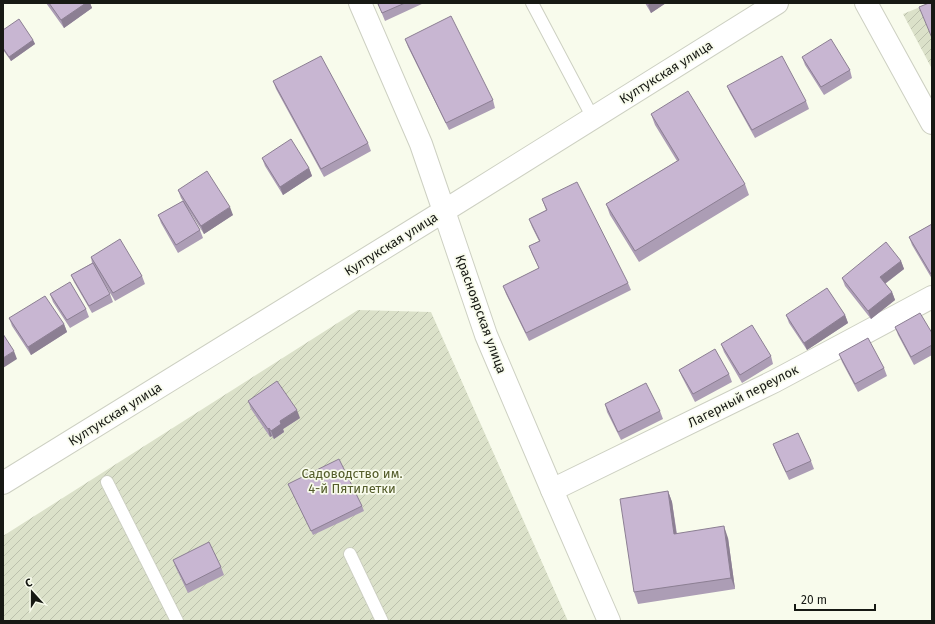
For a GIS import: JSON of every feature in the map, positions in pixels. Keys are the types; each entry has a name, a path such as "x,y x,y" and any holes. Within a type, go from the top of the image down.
{"street":[{"name":"Красноярская улица","path":"360,3 421,144 486,335 609,621"},
{"name":"Култукская улица","path":"3,483 444,211 777,3"},
{"path":"866,3 932,123"},
{"name":"Лагерный переулок","path":"552,490 775,381 932,297"}],"lane":[{"path":"532,3 593,118"},
{"path":"106,482 177,621"},
{"path":"350,554 382,621"}],"green space":[{"path":"932,3 932,69 903,14"},
{"name":"Садоводство им. 4-й Пятилетки","path":"358,310 431,312 568,621 3,621 3,536"}],"building":[{"path":"49,3 86,3 61,20"},
{"path":"405,3 382,13 378,4"},
{"path":"932,3 932,38 919,7"},
{"path":"451,16 493,100 446,123 405,39"},
{"path":"19,19 33,40 9,57 3,48 3,30"},
{"path":"831,39 850,70 821,87 802,57"},
{"path":"321,56 368,143 321,169 273,81"},
{"path":"782,56 806,101 752,130 727,86"},
{"path":"688,91 745,184 635,251 606,204 679,160 651,114"},
{"path":"291,139 309,168 280,187 262,158"},
{"path":"207,171 230,207 201,226 178,190"},
{"path":"577,182 628,283 526,333 503,286 539,268 529,246 540,241 529,219 547,210 542,199"},
{"path":"183,201 200,230 176,245 158,215"},
{"path":"932,224 932,273 931,274 909,237"},
{"path":"120,239 142,276 113,293 91,257"},
{"path":"886,242 901,261 880,277 892,292 868,311 842,278"},
{"path":"93,263 110,294 89,306 71,275"},
{"path":"70,282 86,309 67,320 50,294"},
{"path":"827,288 845,315 804,343 786,315"},
{"path":"45,296 64,324 28,347 9,318"},
{"path":"920,313 932,333 932,345 911,357 895,327"},
{"path":"752,325 771,356 740,375 721,344"},
{"path":"3,334 14,351 3,358"},
{"path":"868,338 884,368 855,384 839,354"},
{"path":"715,349 729,374 693,394 679,370"},
{"path":"277,381 297,410 280,421 281,424 271,431 248,401"},
{"path":"646,383 660,411 618,432 605,404"},
{"path":"798,433 811,461 786,472 773,444"},
{"path":"339,459 362,506 311,531 288,484"},
{"path":"668,491 674,534 724,526 731,578 634,592 620,499"},
{"path":"209,542 221,567 186,585 173,560"}]}
